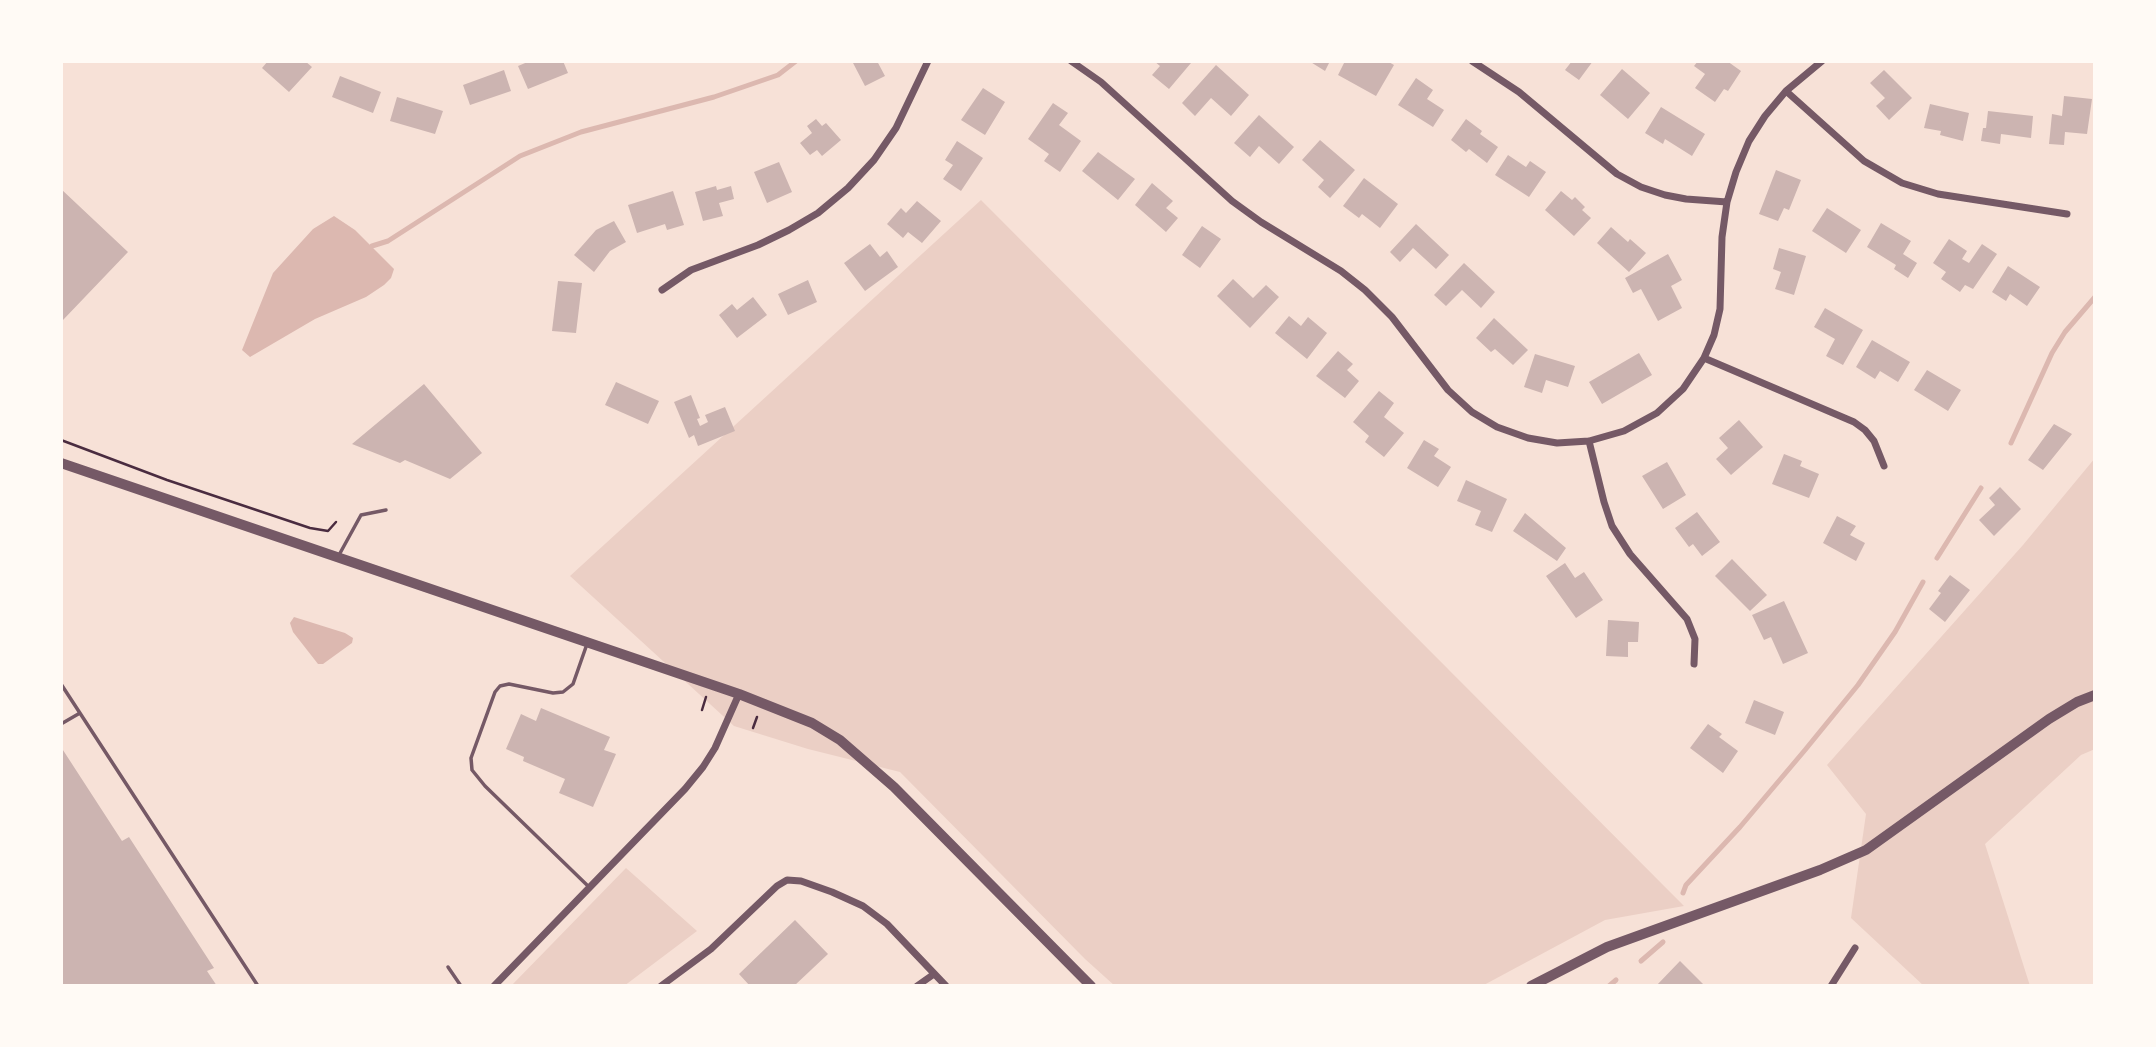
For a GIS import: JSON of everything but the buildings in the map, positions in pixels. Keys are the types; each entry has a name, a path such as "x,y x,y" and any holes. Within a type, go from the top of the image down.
{"street":[{"path":"662,290 691,270 758,245 789,230 818,213 848,188 874,160 896,128 929,61"},
{"path":"1070,61 1101,82 1232,201 1341,271 1365,290 1392,317 1448,390 1472,412 1497,427 1528,438 1557,443 1588,441 1624,431 1657,413 1683,389 1704,358 1720,309 1722,237 1727,202 1749,141 1786,91 1822,61"},
{"path":"1472,61 1519,92 1618,174 1641,187 1686,199 1727,202"},
{"path":"1786,91 1864,161 1902,183 1938,194 2067,214"},
{"path":"1704,358 1854,422 1874,441 1884,466"},
{"path":"1588,441 1612,526 1630,554 1687,619 1695,639 1695,664"},
{"path":"61,463 739,694 812,723 868,762 1091,986"},
{"path":"494,986 685,789 715,748 739,694"},
{"path":"1531,986 1607,947 1820,870 1866,849 2049,719 2077,702 2095,695"},
{"path":"661,986 711,949 786,880 801,881 863,906 887,925 946,986"},
{"path":"1831,986 1855,948"},
{"path":"917,986 934,974"}],"lane":[{"path":"338,557 361,515 386,510"},
{"path":"588,642 573,684 563,692 553,693 509,684 500,686 495,692 471,758 472,770 485,786 590,887"},
{"path":"61,684 258,986"},
{"path":"61,724 80,713"},
{"path":"448,967 461,986"}],"path":[{"path":"61,440 167,480 310,528 328,531 336,522"}],"shaded area":[{"path":"981,200 1684,906 1605,920 1482,986 1115,986 900,772 808,749 734,726 570,576"},
{"path":"334,216 355,230 394,269 391,278 366,297 315,319 250,357 242,350 273,273 313,229"},
{"path":"2095,458 2095,749 2081,755 1985,844 2030,986 1924,986 1851,918 1866,814 1827,765 2023,545"},
{"path":"294,617 345,633 353,638 352,643 323,664 318,664 293,632 290,623"},
{"path":"626,868 697,931 624,986 511,986"}],"waterway":[{"path":"372,246 388,241 520,156 581,132 714,97 778,75 796,61"},
{"path":"2011,443 2052,353 2065,332 2095,297"},
{"path":"1937,558 1981,488"},
{"path":"1683,893 1686,885 1740,827 1858,685 1895,632 1923,582"},
{"path":"1641,961 1663,942"},
{"path":"1609,986 1616,980"}]}
